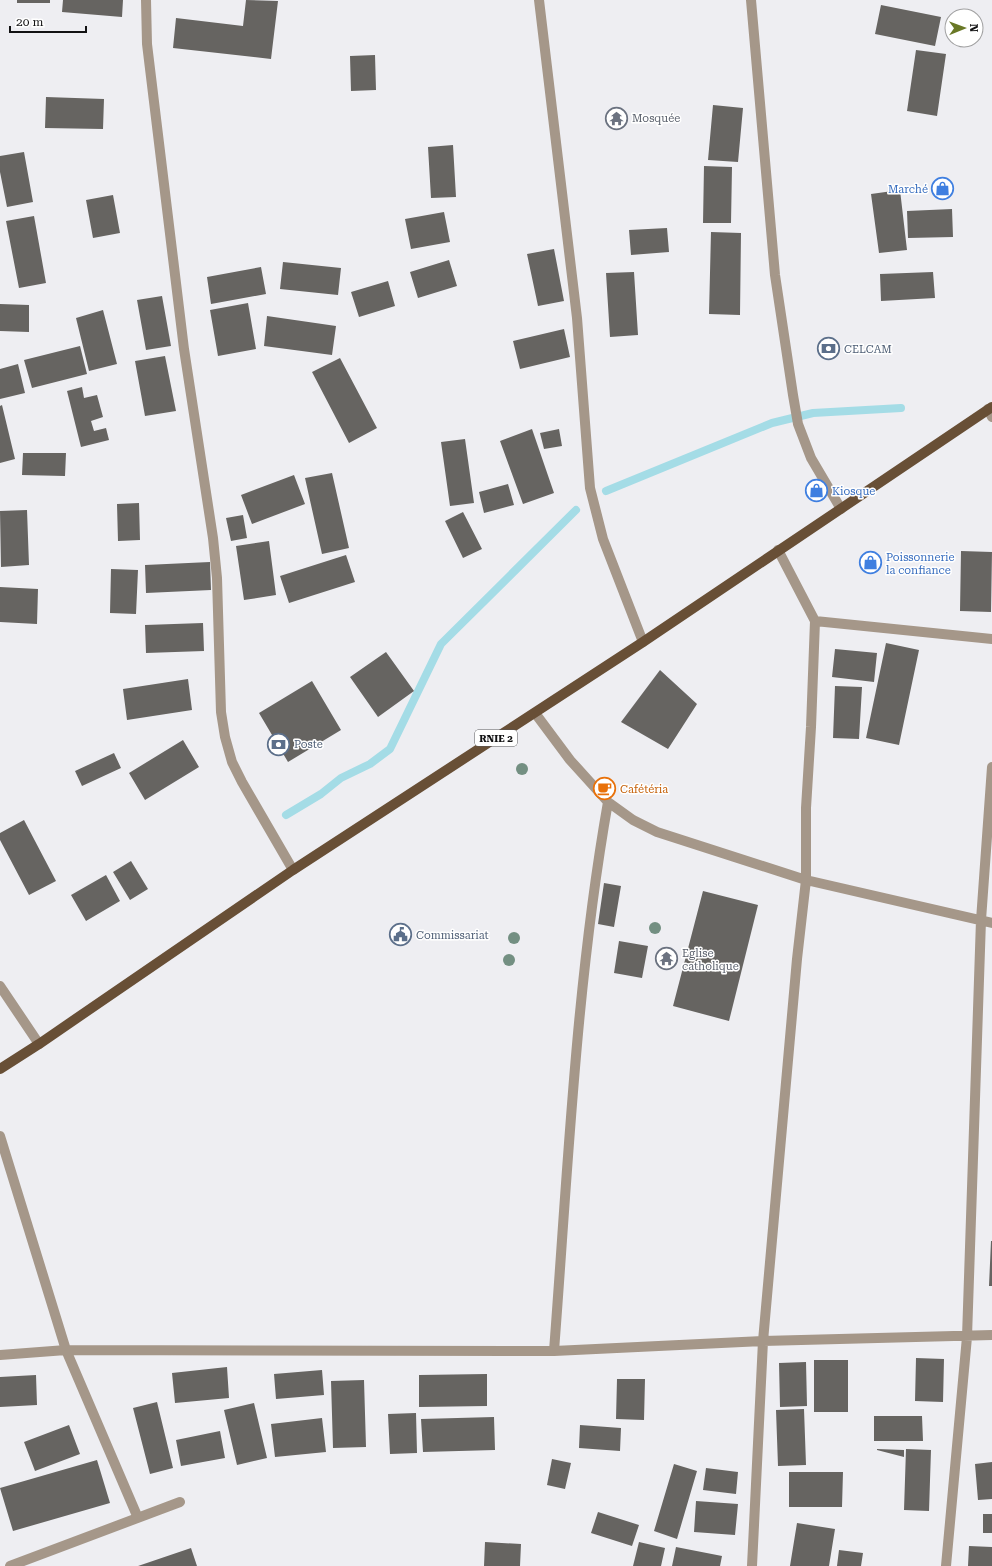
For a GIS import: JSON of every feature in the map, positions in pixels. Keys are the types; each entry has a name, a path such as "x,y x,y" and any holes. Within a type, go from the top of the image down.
{"main road":[{"name":"RNIE 2","path":"0,1069 39,1044 293,870 643,642 778,550 991,411"}],"street":[{"path":"146,0 147,44 184,349 213,538 217,578 220,712 232,762 293,870"},
{"path":"539,0 577,318 590,488 603,539 643,642"},
{"path":"752,0 775,275 792,395 798,424 811,458 840,509"},
{"path":"752,1566 763,1341 797,959 806,880 806,808 815,621 778,550"},
{"path":"815,621 992,639"},
{"path":"535,713 570,760 608,802 632,820 657,832 806,880 992,923"},
{"path":"946,1566 967,1337 981,920 992,767"},
{"path":"554,1351 581,1001 600,851 608,802"},
{"path":"0,986 39,1044"},
{"path":"0,1136 66,1350 138,1518"},
{"path":"0,1355 66,1350 554,1351 763,1341 967,1337 992,1335"},
{"path":"10,1566 180,1502"}],"building":[{"path":"17,0 50,0 50,3 17,3"},
{"path":"63,0 123,0 122,17 62,12"},
{"path":"246,0 278,1 271,59 173,48 176,18 243,26"},
{"path":"881,5 941,17 935,46 875,34"},
{"path":"916,50 946,54 937,116 907,111"},
{"path":"375,55 376,90 351,91 350,56"},
{"path":"46,97 104,99 103,129 45,128"},
{"path":"713,105 743,108 738,162 708,160"},
{"path":"453,145 456,197 431,198 428,147"},
{"path":"24,152 33,202 7,207 0,172 0,156"},
{"path":"704,166 732,167 731,223 703,223"},
{"path":"900,190 907,250 879,253 871,194"},
{"path":"113,195 120,233 93,238 86,200"},
{"path":"952,209 953,237 908,238 907,211"},
{"path":"444,212 450,242 411,249 405,219"},
{"path":"34,216 46,283 19,288 6,221"},
{"path":"667,228 669,252 631,255 629,230"},
{"path":"711,232 741,233 740,315 709,314"},
{"path":"554,249 564,301 538,306 527,254"},
{"path":"449,260 457,286 418,298 410,272"},
{"path":"283,262 341,268 338,295 280,289"},
{"path":"261,267 266,294 211,304 207,277"},
{"path":"634,272 638,335 610,337 606,273"},
{"path":"933,272 935,298 881,301 880,274"},
{"path":"388,281 395,306 359,317 351,292"},
{"path":"162,296 171,346 146,350 137,300"},
{"path":"248,303 256,349 218,356 210,310"},
{"path":"0,304 29,305 29,332 0,331"},
{"path":"103,310 117,364 89,371 76,318"},
{"path":"267,316 336,326 332,355 264,346"},
{"path":"564,329 570,357 520,369 513,341"},
{"path":"80,346 87,374 32,388 24,360"},
{"path":"165,356 176,411 145,416 135,361"},
{"path":"340,358 377,428 349,443 312,372"},
{"path":"18,364 25,393 0,399 0,369"},
{"path":"82,387 84,398 97,395 103,417 91,421 94,431 106,428 109,440 81,447 67,391"},
{"path":"2,405 15,459 0,463 0,406"},
{"path":"532,429 554,493 523,504 500,441"},
{"path":"559,429 562,446 544,449 540,433"},
{"path":"465,439 474,503 450,506 441,442"},
{"path":"23,453 66,453 65,476 22,475"},
{"path":"332,473 349,548 322,554 305,478"},
{"path":"294,475 305,504 252,524 241,495"},
{"path":"508,484 514,505 484,513 479,492"},
{"path":"139,503 140,540 118,541 117,504"},
{"path":"27,510 29,565 1,567 0,511"},
{"path":"463,512 482,549 463,558 445,521"},
{"path":"243,515 247,538 231,541 226,518"},
{"path":"269,541 276,595 244,600 236,546"},
{"path":"961,551 992,552 991,612 960,611"},
{"path":"346,555 355,582 289,603 280,576"},
{"path":"210,562 211,590 146,593 145,565"},
{"path":"111,569 138,570 136,614 110,613"},
{"path":"0,587 38,589 37,624 0,622"},
{"path":"203,623 204,651 146,653 145,625"},
{"path":"886,643 919,650 899,745 866,738"},
{"path":"835,649 877,653 874,682 832,677"},
{"path":"386,652 414,691 378,717 350,677"},
{"path":"660,670 697,704 668,749 621,722"},
{"path":"188,679 192,710 127,720 123,689"},
{"path":"312,681 341,730 288,762 259,713"},
{"path":"835,686 862,687 859,739 833,738"},
{"path":"183,740 199,767 145,800 129,773"},
{"path":"114,753 121,768 82,786 75,771"},
{"path":"24,820 56,881 29,895 0,840 0,833"},
{"path":"131,861 148,889 130,900 113,872"},
{"path":"106,875 120,901 86,921 71,895"},
{"path":"604,883 621,886 614,927 598,924"},
{"path":"703,891 758,905 729,1021 673,1006"},
{"path":"619,941 648,946 642,978 614,973"},
{"path":"991,1241 992,1286 989,1286"},
{"path":"916,1358 944,1359 943,1402 915,1401"},
{"path":"814,1360 848,1360 848,1412 814,1412"},
{"path":"806,1362 807,1406 780,1407 779,1363"},
{"path":"227,1367 229,1398 175,1403 172,1373"},
{"path":"322,1370 324,1395 276,1399 274,1374"},
{"path":"487,1374 487,1406 419,1407 419,1375"},
{"path":"36,1375 37,1405 0,1407 0,1377"},
{"path":"617,1379 645,1379 644,1420 616,1419"},
{"path":"364,1380 366,1447 333,1448 331,1381"},
{"path":"157,1402 173,1468 150,1474 133,1408"},
{"path":"254,1403 267,1458 237,1465 224,1410"},
{"path":"804,1409 806,1465 778,1466 776,1410"},
{"path":"416,1413 417,1453 390,1454 388,1414"},
{"path":"874,1416 922,1416 923,1441 874,1441"},
{"path":"494,1417 495,1450 423,1452 421,1419"},
{"path":"322,1418 326,1452 275,1457 271,1424"},
{"path":"69,1425 80,1454 35,1471 24,1442"},
{"path":"580,1425 621,1428 620,1451 579,1448"},
{"path":"220,1431 225,1458 181,1466 176,1440"},
{"path":"906,1449 931,1450 929,1511 904,1510"},
{"path":"877,1450 904,1450 904,1457"},
{"path":"552,1459 571,1463 565,1489 547,1485"},
{"path":"97,1460 110,1503 13,1531 0,1488"},
{"path":"992,1462 992,1499 978,1500 975,1464"},
{"path":"674,1464 697,1471 677,1539 654,1531"},
{"path":"706,1468 738,1472 736,1494 703,1490"},
{"path":"789,1472 843,1472 842,1507 789,1507"},
{"path":"696,1501 738,1504 735,1535 694,1532"},
{"path":"598,1512 639,1525 632,1546 591,1533"},
{"path":"983,1514 992,1514 992,1533 983,1533"},
{"path":"797,1523 835,1529 829,1566 790,1566"},
{"path":"485,1542 521,1544 520,1566 484,1566"},
{"path":"639,1542 665,1548 661,1566 633,1566"},
{"path":"969,1546 992,1547 992,1566 968,1566"},
{"path":"676,1547 722,1556 720,1566 672,1566"},
{"path":"191,1548 197,1566 138,1566"},
{"path":"839,1550 863,1553 861,1566 837,1566"}],"waterway":[{"path":"606,491 772,423 813,413 901,408"},
{"path":"286,815 321,794 341,778 370,764 390,749 441,644 576,510"}],"place":[{"name":"Mosquée","path":"616,118"},
{"name":"Marché","path":"943,189"},
{"name":"CELCAM","path":"828,349"},
{"name":"Kiosque","path":"816,491"},
{"name":"Poissonnerie la confiance","path":"871,563"},
{"name":"Poste","path":"278,744"},
{"name":"Cafétéria","path":"604,789"},
{"name":"Commissariat","path":"400,935"},
{"name":"Eglise catholique","path":"666,959"}]}
